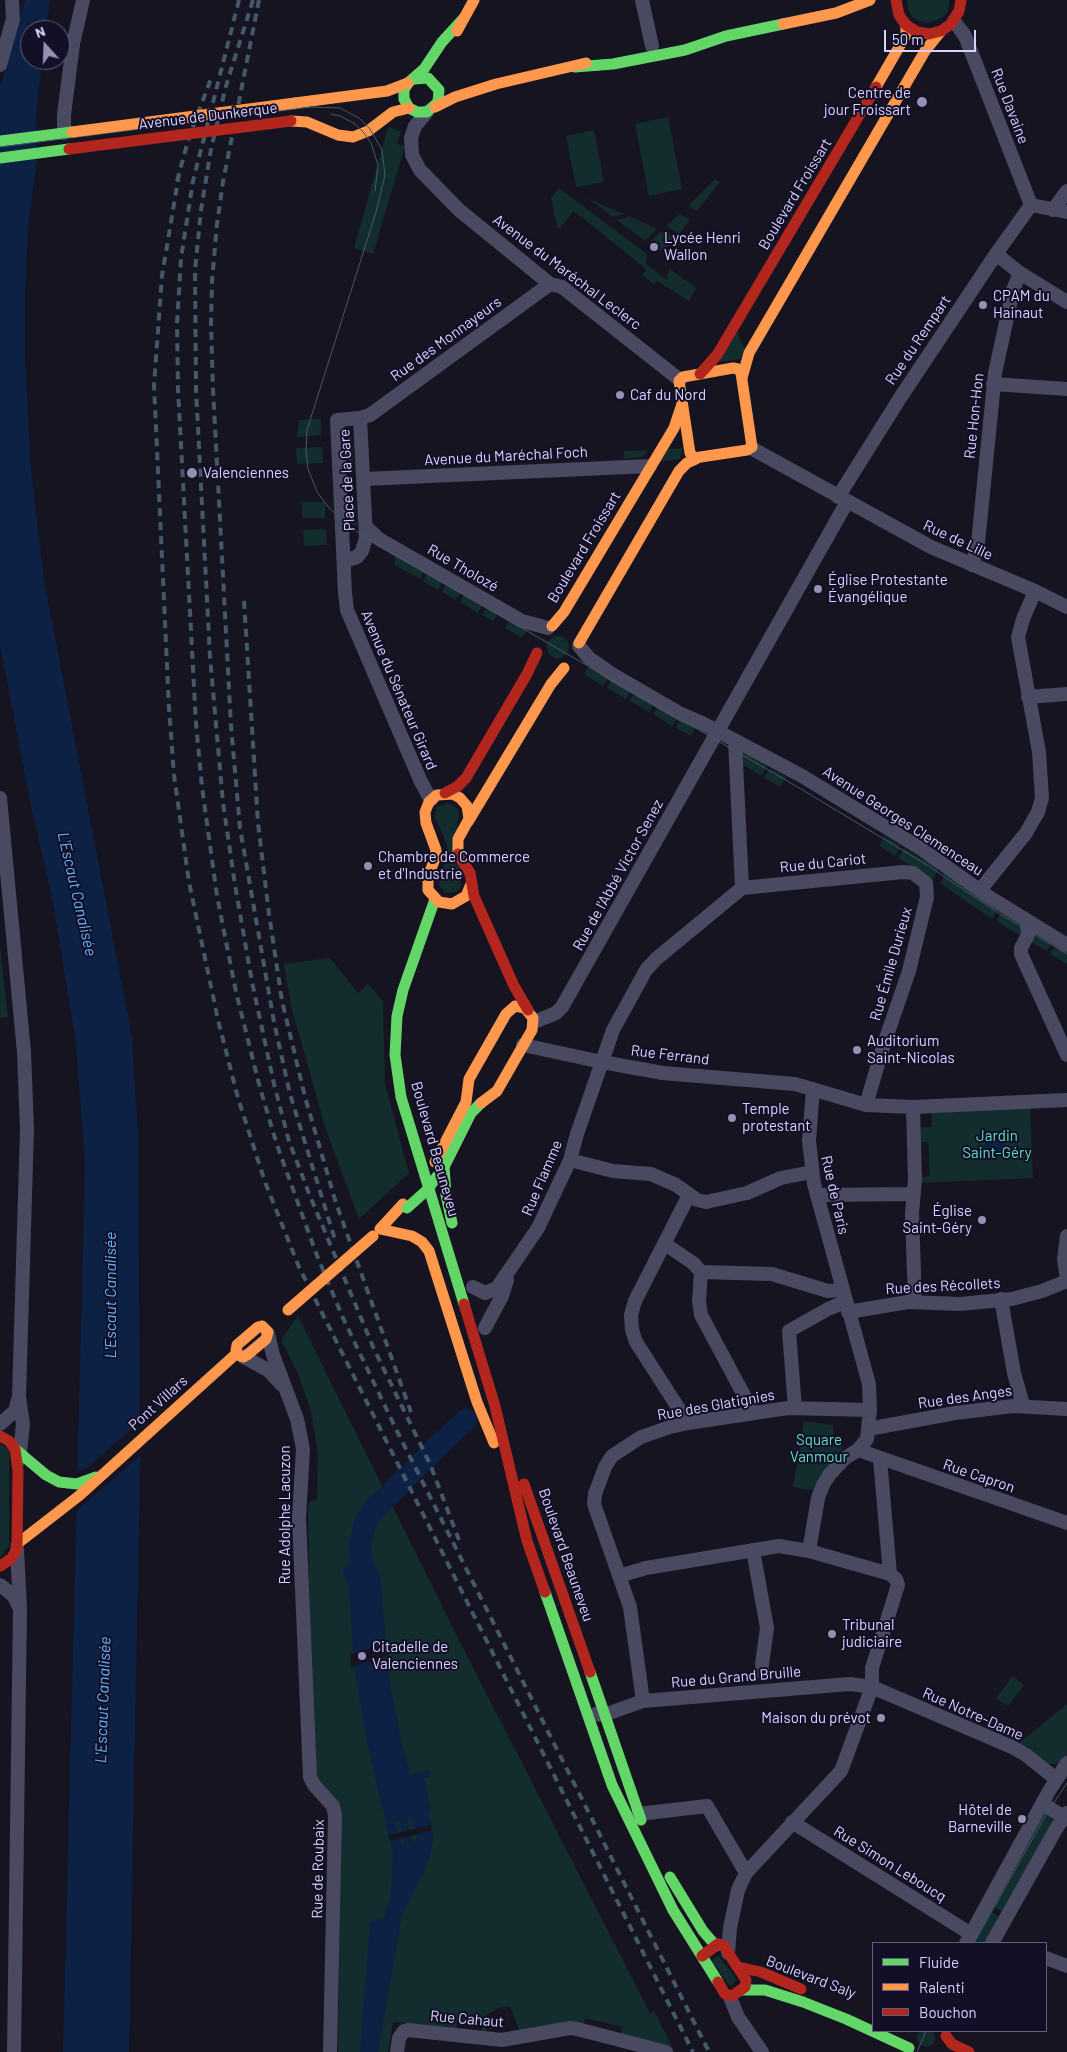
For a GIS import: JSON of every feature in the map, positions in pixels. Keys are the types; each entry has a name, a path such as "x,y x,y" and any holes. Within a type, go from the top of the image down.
{"main road":[{"path":"431,109 439,95 435,84 436,71 474,0"},
{"path":"575,67 613,64 685,50 726,36 836,13 870,0"},
{"path":"896,0 899,15 906,25 913,30 925,34 941,31"},
{"path":"742,378 749,353 924,51 941,31 954,21 963,2"},
{"path":"887,12 899,15"},
{"path":"836,13 869,13"},
{"path":"463,19 411,81 403,94 409,108 417,112 431,109 455,98 496,84 575,67 611,55 694,37 726,36"},
{"name":"Boulevard Froissart","path":"700,374 717,355 897,51 906,35 906,25"},
{"path":"411,81 426,77 435,84 448,87 496,84"},
{"name":"Avenue de Dunkerque","path":"0,141 387,91 411,81"},
{"name":"Avenue de Dunkerque","path":"0,158 291,121 307,122 338,135 353,137 368,131 396,110 409,108"},
{"path":"456,1236 439,1164 471,1113 478,1105 497,1091 532,1030 531,1016 518,996 476,900 470,873 460,858 457,849 460,836 551,684 577,652 679,471 687,463 696,459 751,448 753,444 742,378 740,371 736,368 683,377 680,380 690,454 696,459"},
{"name":"Boulevard Froissart","path":"445,793 458,786 466,778 528,674 542,637 564,612 674,428 682,404"},
{"name":"Boulevard Froissart","path":"542,637 569,629 577,652"},
{"path":"542,637 547,666 564,668"},
{"path":"468,822 469,812 464,802 458,796 445,793 437,795 426,807 425,818 435,846 436,856 427,882 429,892 435,899 444,904 455,903 466,896 471,884"},
{"name":"Boulevard Beauneveu","path":"435,899 400,1000 395,1035 396,1072 401,1097 494,1406 527,1541 616,1796 676,1915 725,1994 736,1993"},
{"path":"455,903 465,910"},
{"path":"473,922 486,952"},
{"path":"505,1000 506,1014"},
{"path":"267,1331 282,1315 405,1206 427,1190 466,1102 469,1079 506,1014 515,1006 522,1007 531,1016"},
{"path":"468,1087 478,1097 488,1098"},
{"path":"377,1232 412,1236 426,1246 431,1255 479,1408 517,1502"},
{"path":"471,1283 487,1333"},
{"name":"Pont Villars","path":"17,1546 80,1496 100,1475 172,1411 239,1355 237,1345 261,1326 267,1331"},
{"name":"Boulevard Beauneveu","path":"494,1406 529,1496 638,1814 685,1903 703,1931 738,1967"},
{"name":"Pont Villars","path":"0,1433 50,1478 59,1482 77,1484 100,1475"},
{"path":"523,1470 529,1496"},
{"path":"2,1566 17,1546 18,1471"},
{"path":"702,1956 722,1949"},
{"path":"736,1993 745,1987 747,1982 738,1967"},
{"name":"Boulevard Saly","path":"738,1967 766,1974 852,2009"},
{"name":"Boulevard Saly","path":"736,1993 757,1988 766,1990 804,2002 872,2031"},
{"name":"Boulevard Saly","path":"873,2032 911,2050"},
{"path":"906,2033 906,2042 911,2050"},
{"path":"942,2050 946,2033"},
{"path":"946,2033 954,2045 969,2052"}],"street":[{"path":"0,65 13,19 12,0"},
{"path":"64,133 63,119 72,44 83,0"},
{"path":"642,0 652,46"},
{"name":"Rue Davaine","path":"954,21 965,36 1031,205"},
{"name":"Avenue du Maréchal Leclerc","path":"431,109 415,126 411,138 411,149 417,167 459,210 550,284 562,287 680,380"},
{"path":"1031,205 1060,211 1067,191"},
{"name":"Rue du Rempart","path":"717,731 894,406 1031,205"},
{"path":"996,254 1020,273 1067,302"},
{"name":"Rue Hon-Hon","path":"972,565 978,543 993,384 1013,290 1020,273"},
{"name":"Rue des Monnayeurs","path":"360,418 374,413 550,284"},
{"path":"993,384 1067,388"},
{"name":"Place de la Gare","path":"360,418 364,480 366,544 362,551 354,558 344,561 337,420 360,418"},
{"name":"Rue de Lille","path":"751,448 931,547 1035,591 1067,607"},
{"name":"Avenue du Maréchal Foch","path":"364,480 650,466"},
{"name":"Rue Tholozé","path":"367,528 375,536 393,547 522,621 542,637"},
{"name":"Avenue du Sénateur Girard","path":"344,561 348,614 421,782 431,800"},
{"path":"980,890 1026,833 1041,804 1043,790 1042,770 1018,637 1020,626 1035,591"},
{"path":"577,652 681,714 717,731"},
{"path":"1028,697 1067,694"},
{"name":"Avenue Georges Clemenceau","path":"717,731 773,760 884,826 926,852 1027,922 1067,946"},
{"name":"Rue de l'Abbé Victor Senez","path":"531,1016 556,1013 562,1007 717,731"},
{"path":"735,742 742,888"},
{"path":"0,798 27,1101 19,1396 23,1424 18,1451 18,1471"},
{"name":"Rue du Cariot","path":"742,888 907,871"},
{"name":"Rue Émile Durieux","path":"866,1105 883,1047 909,971 927,897 926,883 916,874 907,871"},
{"name":"Rue Flamme","path":"471,1283 481,1292 493,1291 502,1282 538,1228 570,1160 590,1093 618,1019 646,970 656,959 742,888"},
{"path":"1027,922 1028,935 1021,948 1021,954 1067,1055"},
{"name":"Rue Ferrand","path":"524,1045 602,1062 674,1074 784,1082 813,1089"},
{"path":"813,1089 866,1105 913,1107 1067,1100"},
{"name":"Rue de Paris","path":"813,1089 809,1142 812,1172 845,1301 869,1384 870,1410 867,1434"},
{"path":"913,1107 914,1194 912,1213 915,1302"},
{"path":"570,1160 613,1171 651,1174 676,1185 697,1200 711,1201 753,1191 781,1178 812,1172"},
{"path":"817,1195 914,1194"},
{"path":"688,1424 636,1342 632,1330 631,1315 635,1300 689,1195"},
{"path":"1067,1236 1064,1258 1067,1281"},
{"path":"665,1244 693,1263 701,1272 699,1301 701,1315 753,1412"},
{"name":"Rue Flamme","path":"487,1333 504,1290 508,1272"},
{"path":"701,1272 772,1274 828,1291 845,1301"},
{"name":"Rue des Récollets","path":"845,1301 892,1304 915,1302 960,1304 1042,1291 1067,1281"},
{"path":"1001,1299 1014,1373 1023,1405"},
{"path":"795,1408 789,1331 845,1301"},
{"name":"Rue Adolphe Lacuzon","path":"267,1331 273,1355 299,1426 303,1449 299,1518 304,1666"},
{"name":"Rue Adolphe Lacuzon","path":"239,1355 268,1370 289,1396"},
{"path":"0,1433 14,1410 19,1396"},
{"name":"Rue des Anges","path":"867,1434 955,1413 1023,1405 1067,1409"},
{"name":"Rue des Glatignies","path":"619,1576 594,1499 605,1467 612,1456 618,1451 649,1434 688,1424 753,1412 795,1408 870,1410"},
{"path":"808,1551 818,1498 823,1485 844,1458 858,1450 867,1434"},
{"name":"Rue Capron","path":"858,1450 1067,1523"},
{"path":"880,1459 890,1574"},
{"path":"14,2052 20,1608 17,1546"},
{"path":"643,1701 633,1620 619,1576 646,1568 785,1546 890,1574 896,1579 898,1586 872,1668 872,1687 842,1771 792,1822 746,1874 738,1890 730,1928 722,1949"},
{"path":"753,1550 767,1628 762,1664"},
{"path":"0,1585 14,1596 20,1608"},
{"name":"Rue de Roubaix","path":"304,1666 310,1777 314,1785 333,1806 336,1816 330,2052"},
{"name":"Rue du Grand Bruille","path":"604,1715 643,1701 762,1688 844,1684 872,1687"},
{"name":"Rue Notre-Dame","path":"872,1687 1012,1747 1026,1755 1056,1779"},
{"path":"585,1708 596,1714 604,1715"},
{"path":"968,1939 1056,1779 1067,1763"},
{"path":"997,1942 1065,1815 1043,1804"},
{"path":"638,1814 707,1806 746,1874"},
{"name":"Rue Simon Leboucq","path":"792,1822 968,1939"},
{"path":"1047,1958 1067,1966"},
{"path":"736,1993 738,2017 762,2052"},
{"name":"Rue Cahaut","path":"397,2052 400,2038 408,2030 502,2040 570,2028 666,2052"}],"green space":[{"path":"907,0 949,0 949,3 947,13 942,18 928,23 913,17 908,9"},
{"path":"668,117 682,189 649,196 635,124"},
{"path":"388,127 401,131 397,144 405,146 373,254 354,248"},
{"path":"594,130 604,182 576,187 566,136"},
{"path":"715,179 720,182 697,211 688,206"},
{"path":"559,188 647,254 646,264 667,280 669,268 696,288 689,301 657,281 654,284 642,275 646,269 574,211 559,229 551,198"},
{"path":"587,198 624,214 613,217"},
{"path":"679,214 690,220 679,234 666,226"},
{"path":"630,216 657,229 645,241 617,220"},
{"path":"661,231 676,237 671,245 659,251 648,244"},
{"path":"736,330 745,350 740,359 719,362"},
{"path":"321,419 321,435 297,437 299,420"},
{"path":"346,437 352,437 353,462 348,462"},
{"path":"322,447 323,463 297,464 296,448"},
{"path":"683,448 680,459 660,462 668,449"},
{"path":"648,450 643,457 624,459 624,451"},
{"path":"355,500 357,527 351,523 349,501"},
{"path":"302,502 325,502 325,518 302,518"},
{"path":"326,529 327,545 304,546 303,530"},
{"path":"394,551 425,569 420,579 395,565"},
{"path":"429,571 444,580 438,590 423,581"},
{"path":"447,582 462,590 456,600 442,592"},
{"path":"465,592 484,603 478,613 460,602"},
{"path":"488,605 499,612 493,621 482,615"},
{"path":"510,618 528,628 522,638 505,628"},
{"path":"558,636 566,639 569,647 566,655 558,658 550,655 547,647 550,639"},
{"path":"589,665 609,676 603,686 584,674"},
{"path":"612,678 632,690 626,699 607,688"},
{"path":"635,692 655,703 649,712 630,701"},
{"path":"659,705 678,716 672,726 653,714"},
{"path":"681,718 696,727 691,736 676,728"},
{"path":"738,749 767,766 761,776 740,763"},
{"path":"770,768 786,777 780,787 764,778"},
{"path":"447,803 458,809 459,816 457,822 461,886 453,893 445,892 439,885 447,846 434,816 437,807"},
{"path":"885,836 901,846 895,856 879,846"},
{"path":"904,848 939,869 933,879 898,858"},
{"path":"945,873 999,908 992,919 940,883"},
{"path":"1003,910 1020,922 1023,929 1022,937 996,921"},
{"path":"1033,929 1053,941 1047,951 1029,941"},
{"path":"1056,944 1067,950 1067,964 1050,954"},
{"path":"0,947 8,1017 0,1018"},
{"path":"330,958 358,993 368,984 383,1001 385,1083 409,1173 359,1219 326,1130 291,1006 284,964"},
{"name":"Jardin Saint-Géry","path":"1030,1108 1033,1178 922,1183 921,1177 930,1176 928,1142 920,1142 919,1128 932,1127 931,1113"},
{"path":"298,1316 460,1642 650,2013 654,2011 674,2051 620,2037 622,2027 585,2018 583,2027 521,2034 510,2007 501,2007 486,2015 487,2036 481,2034 482,2025 457,2021 456,2030 398,2022 393,2023 388,2052 338,2052 341,1809 315,1775 310,1670 308,1505 317,1499 318,1455 311,1411 297,1371 281,1340"},
{"name":"Square Vanmour","path":"804,1421 833,1425 834,1437 843,1442 842,1449 822,1477 818,1477 816,1491 793,1487"},
{"path":"0,1444 9,1450 9,1546 0,1558"},
{"path":"1013,1676 1024,1685 1008,1706 996,1698"},
{"path":"1067,1704 1067,1758 1058,1764 1048,1764 1018,1744"},
{"path":"1043,1810 1058,1818 1004,1913 990,1904"},
{"path":"987,1909 1001,1918 988,1942 969,1942"},
{"path":"718,1955 737,1980 730,1986 712,1961"},
{"path":"918,2032 934,2032 935,2042 930,2047 922,2047 917,2042"}],"water":[{"name":"L'Escaut Canalisée","path":"25,0 50,0 47,20 20,20 20,70 41,70 36,117 37,160 28,227 25,296 25,358 31,470 44,580 132,1037 138,1135 140,1463 129,2052 63,2052 85,1165 76,1044 53,902 31,806 0,645 0,87"},
{"path":"985,1140 1003,1140 1004,1157 986,1158"},
{"path":"383,1486 392,1505 371,1527 370,1542 365,1544 365,1557 371,1557 380,1575 390,1685 400,1734 410,1775 428,1770 429,1777 424,1778 431,1811 428,1812 434,1837 428,1862 402,1915 378,2052 360,2052 370,1923 384,1917 391,1893 393,1854 368,1746 354,1667 349,1585 343,1575 343,1570 359,1557 360,1545 356,1544 365,1501","holes":["411,1818 417,1839 415,1842 412,1840 407,1819","399,1820 404,1842 402,1845 395,1822"]}],"pier":[{"path":"143,1419 143,1453 74,1513 75,1472 87,1468"},
{"path":"388,1643 389,1655 351,1667 350,1654"},
{"path":"431,1825 432,1830 390,1841 389,1835"}],"waterway":[{"path":"363,1580 360,1546 365,1523 371,1513 466,1420"}],"tunnel":[{"path":"762,1664 762,1685"}],"tram line":[{"path":"0,147 311,107 340,108 359,118 370,129 382,150 385,175 376,212 307,430 306,451 308,469 317,492 329,508 366,538 796,786 927,865 997,912 1067,954"},
{"path":"331,114 340,116 355,124 371,143 378,165 375,191"},
{"path":"975,1942 1047,1813 1067,1783"},
{"path":"917,2052 926,2032"}],"railway":[{"path":"239,0 193,181 181,258 177,324 178,389 196,724 202,787 217,896 236,992 260,1088 277,1145 316,1253 343,1318 395,1427 709,2052"},
{"path":"253,0 226,86 211,149 201,210 195,270 196,390 210,657 223,803 252,982 274,1084 289,1141 374,1349 430,1464 459,1540"},
{"path":"259,0 223,182 212,281 213,389 231,726 240,828 274,1022 290,1094 336,1243"},
{"path":"177,181 189,137 212,76"},
{"path":"179,174 162,276 154,385 169,708 174,775 189,882 218,1020 238,1098 265,1182 299,1267 693,2052"},
{"path":"244,601 258,823 282,1001 305,1097 336,1203 411,1412"}],"traffic: fast":[{"path":"414,79 428,78 439,90 438,102 427,112 417,112 409,108 404,99 404,90 408,83 424,69 442,42 463,19"},
{"path":"575,67 613,64 685,50 726,36 783,24"},
{"path":"0,141 72,132"},
{"path":"0,158 69,149"},
{"path":"435,899 403,990 397,1016 395,1055 401,1097 464,1304"},
{"path":"452,1223 446,1195 444,1167 471,1113 481,1103"},
{"path":"407,1208 427,1190 444,1167"},
{"path":"15,1449 46,1475 59,1482 77,1484 96,1477"},
{"path":"545,1592 612,1785 673,1910 718,1982"},
{"path":"590,1672 641,1820"},
{"path":"670,1877 703,1931 716,1946"},
{"path":"742,1990 765,1990 803,2002 872,2031"},
{"path":"874,2032 909,2048"}],"traffic: slow":[{"path":"457,31 474,0"},
{"path":"783,24 836,13 870,0"},
{"path":"876,87 906,35 906,25"},
{"path":"742,378 749,353 925,51 941,31"},
{"path":"435,107 455,97 496,84 586,63"},
{"path":"295,103 387,91 408,83"},
{"path":"72,132 295,103"},
{"path":"291,121 307,122 338,135 353,137 368,131 393,112 409,108"},
{"path":"733,368 738,369 741,373 752,447 747,450 694,458 690,453 679,381 683,377 733,368"},
{"path":"552,626 564,612 674,428 682,404"},
{"path":"579,643 679,471 687,463 696,459"},
{"path":"468,822 551,684 564,668"},
{"path":"458,854 458,839 469,819 467,806 460,798 453,794 437,795 429,802 425,812 426,823 436,850 435,859 428,876 428,890 439,902 452,904 466,896 471,884"},
{"path":"435,1162 466,1102 469,1079 506,1014 515,1006 525,1008 533,1018 532,1030 497,1091 481,1103"},
{"path":"380,1229 403,1204"},
{"path":"380,1229 412,1236 422,1242 429,1251 477,1402 494,1443"},
{"path":"288,1310 373,1236"},
{"path":"262,1326 268,1332 266,1339 247,1355 243,1357 238,1355 236,1351 237,1345 258,1327 262,1326"},
{"path":"17,1544 80,1495 237,1353"}],"traffic: jam":[{"path":"896,0 899,15 906,25 917,32 929,34 941,31 951,24 959,11 961,0"},
{"path":"700,374 717,355 876,87"},
{"path":"69,149 291,121"},
{"path":"445,793 458,786 466,778 527,674 537,653"},
{"path":"458,854 470,873 474,896 514,986 528,1010"},
{"path":"464,1304 495,1406 527,1541 545,1592"},
{"path":"0,1436 9,1441 15,1449 18,1471 17,1549 11,1559 0,1566"},
{"path":"524,1484 590,1672"},
{"path":"702,1956 718,1944 723,1945 746,1980 745,1987 732,1996 725,1994 718,1982"},
{"path":"738,1967 761,1972 801,1989"},
{"path":"946,2036 952,2044 969,2052"}],"place":[{"name":"Centre de jour Froissart","path":"922,102"},
{"name":"Lycée Henri Wallon","path":"654,247"},
{"name":"CPAM du Hainaut","path":"983,305"},
{"name":"Caf du Nord","path":"620,395"},
{"name":"Valenciennes","path":"192,473"},
{"name":"Église Protestante Évangélique","path":"818,589"},
{"name":"Chambre de Commerce et d'Industrie","path":"368,866"},
{"name":"Auditorium Saint-Nicolas","path":"857,1050"},
{"name":"Temple protestant","path":"732,1118"},
{"name":"Église Saint-Géry","path":"982,1220"},
{"name":"Tribunal judiciaire","path":"832,1634"},
{"name":"Citadelle de Valenciennes","path":"362,1656"},
{"name":"Maison du prévot","path":"881,1718"},
{"name":"Hôtel de Barneville","path":"1022,1819"}]}
